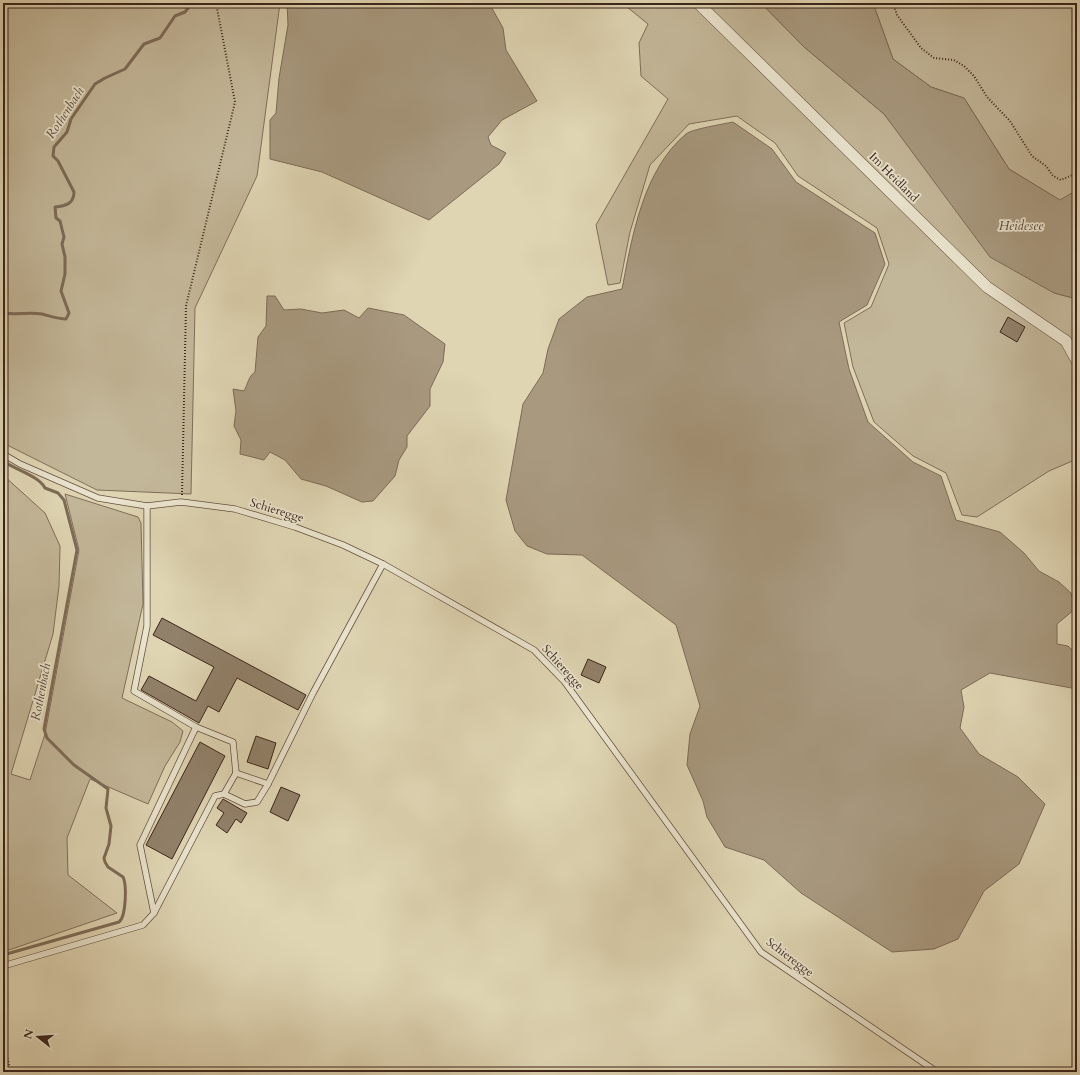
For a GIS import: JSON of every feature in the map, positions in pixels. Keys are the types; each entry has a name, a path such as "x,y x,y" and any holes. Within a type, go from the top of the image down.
{"street":[{"name":"Im Heidland","path":"698,3 987,287 1066,341 1077,361"}],"lane":[{"name":"Schieregge","path":"3,454 20,464 98,498 147,506 182,502 235,509 295,526 343,545 383,564 534,650 564,681 761,952 937,1072"},
{"path":"147,506 147,626 134,691 196,727 232,742 236,773 224,794"},
{"path":"3,966 144,925 154,913 215,796 224,794 245,804 257,802 268,784 313,693 383,564"},
{"path":"154,913 140,845 196,727"},
{"path":"236,773 268,784"}],"path":[{"path":"182,502 186,306 234,102 216,3"},
{"path":"893,3 897,15 921,48 934,58 954,60 964,66 974,76 987,97 1010,121 1032,156 1046,166 1053,176 1061,180 1077,173"},
{"path":"3,1041 10,1072"}],"shaded area":[{"path":"3,3 280,3 257,176 195,308 191,494 97,490 3,443"},
{"path":"622,3 761,3 803,46 884,114 920,160 1054,293 1077,299 1077,459 1049,471 977,517 962,515 946,473 913,456 874,422 853,367 844,323 871,307 889,264 877,228 798,176 775,143 737,116 689,124 650,165 630,232 620,283 608,285 596,225 668,99 641,76 639,43 648,24"},
{"path":"873,3 1077,3 1077,190 1061,201 1009,169 964,98 931,87 893,59"},
{"path":"3,475 45,513 60,546 59,586 53,634 11,774 30,780 45,734 79,550 65,494 138,517 141,523 143,604 122,698 172,722 183,731 180,742 165,766 148,804 90,779 67,838 68,875 117,913 3,952"}],"water":[{"path":"287,3 489,3 503,28 506,50 537,101 502,120 488,137 491,145 506,153 499,164 429,220 322,172 270,159 270,120 276,113 279,78 288,25"},
{"name":"Heidesee","path":"761,3 873,3 893,59 931,87 964,98 1009,169 1060,200 1077,190 1077,299 1054,293 990,257 884,114 803,46"},
{"path":"733,122 772,149 796,182 875,233 885,264 867,305 839,322 849,369 868,422 913,462 941,476 956,520 1000,532 1024,553 1039,571 1059,582 1071,593 1075,609 1057,624 1057,644 1068,646 1077,655 1077,689 990,673 961,690 964,707 960,728 979,754 1018,777 1045,804 1019,864 984,891 958,939 934,949 892,952 801,893 764,860 725,847 707,817 703,801 687,765 690,734 700,706 676,625 582,555 547,554 527,546 515,531 506,500 523,404 543,373 548,349 559,319 587,297 622,289 635,227 649,185 659,166 671,149 689,132"},
{"path":"267,296 275,296 284,310 301,309 322,313 344,310 359,318 368,308 404,315 445,344 443,362 430,389 430,406 407,436 407,447 399,460 395,476 373,501 362,502 326,486 301,479 285,460 270,452 264,460 240,454 241,440 234,426 236,411 233,389 244,391 249,378 255,372 258,337 266,326"}],"building":[{"path":"1008,317 1025,327 1017,342 1000,332"},
{"path":"162,618 306,695 298,710 237,678 219,712 208,706 199,723 141,690 149,676 196,701 214,667 153,635"},
{"path":"588,659 606,667 599,683 581,675"},
{"path":"256,736 276,743 268,769 247,762"},
{"path":"200,742 225,756 172,859 146,845"},
{"path":"281,787 300,795 288,821 270,812"},
{"path":"223,799 247,813 241,823 236,819 227,833 216,825 224,813 217,808"}],"waterway":[{"name":"Rothenbach","path":"3,313 37,313 66,319 69,313 61,291 65,274 65,257 62,244 64,237 60,221 56,218 55,207 71,202 74,192 58,161 53,156 54,147 67,132 71,119 95,84 125,69 144,44 160,38 175,16 185,12 192,3"},
{"name":"Rothenbach","path":"3,461 38,480 45,488 58,493 64,500 77,550 44,729 47,738 74,765 108,789 106,808 111,826 109,844 104,858 108,867 123,877 125,893 123,914 119,922 3,955"}]}
